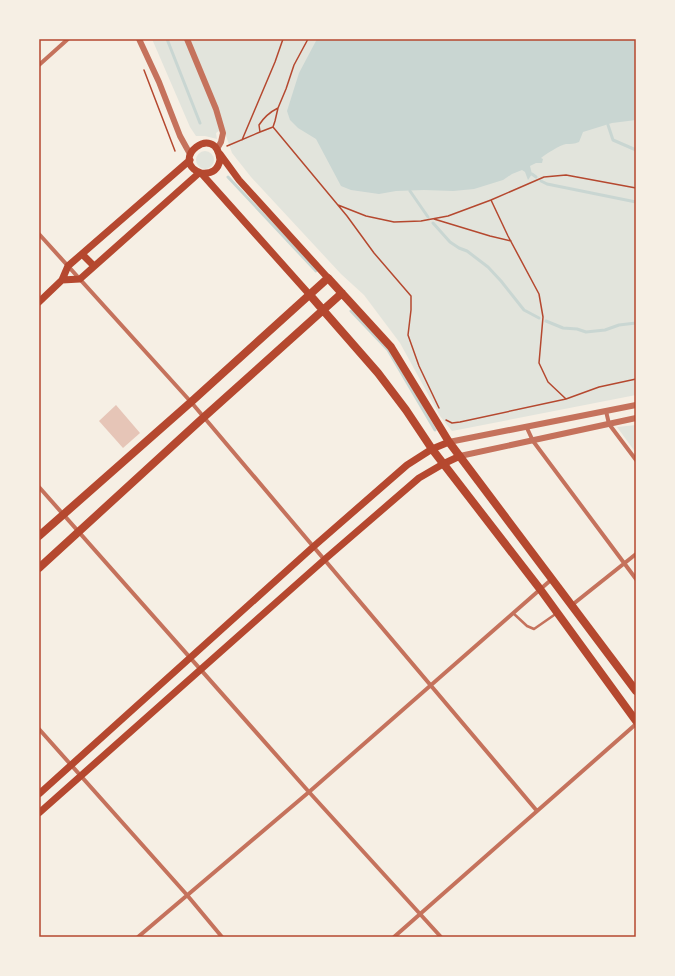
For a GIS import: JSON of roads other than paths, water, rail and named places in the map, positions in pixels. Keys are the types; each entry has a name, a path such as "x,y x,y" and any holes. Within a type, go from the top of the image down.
{"main road":[{"path":"39,302 62,280 68,266 190,157 193,149 197,145 202,143 213,145 240,180 391,347 449,442 636,691"},
{"path":"62,280 80,279 200,173 207,174 216,169 220,160 219,152"},
{"path":"190,157 192,168 200,173 378,373 406,410 443,464 540,589 636,723"},
{"path":"82,254 94,266"},
{"path":"39,536 191,402 328,278"},
{"path":"39,568 342,293"},
{"path":"39,794 191,659 313,547 407,465 432,449 449,442"},
{"path":"39,813 324,560 419,478 460,456"}],"street":[{"path":"39,65 68,39"},
{"path":"139,39 159,82 180,136 190,157"},
{"path":"187,39 216,109 223,133 219,152"},
{"path":"39,234 204,417 537,811"},
{"path":"449,442 636,405"},
{"path":"606,411 609,424 636,460"},
{"path":"460,456 636,418"},
{"path":"526,426 533,441 636,579"},
{"path":"39,487 200,670 441,937"},
{"path":"572,605 624,562 636,554"},
{"path":"138,937 309,792 552,579"},
{"path":"394,937 636,723"},
{"path":"39,729 187,895 222,937"}],"lane":[{"path":"513,613 527,626 534,629 557,613"}],"waterway":[{"path":"167,39 200,123"},
{"path":"608,125 613,140 636,150"},
{"path":"532,174 536,177"},
{"path":"228,177 316,271"},
{"path":"541,181 547,184 636,202"},
{"path":"410,191 428,217"},
{"path":"433,223 450,242 467,251 488,267 524,310 539,318"},
{"path":"351,311 388,350 435,430"},
{"path":"546,321 563,328 577,329 586,332 605,330 619,325 636,323"}]}
